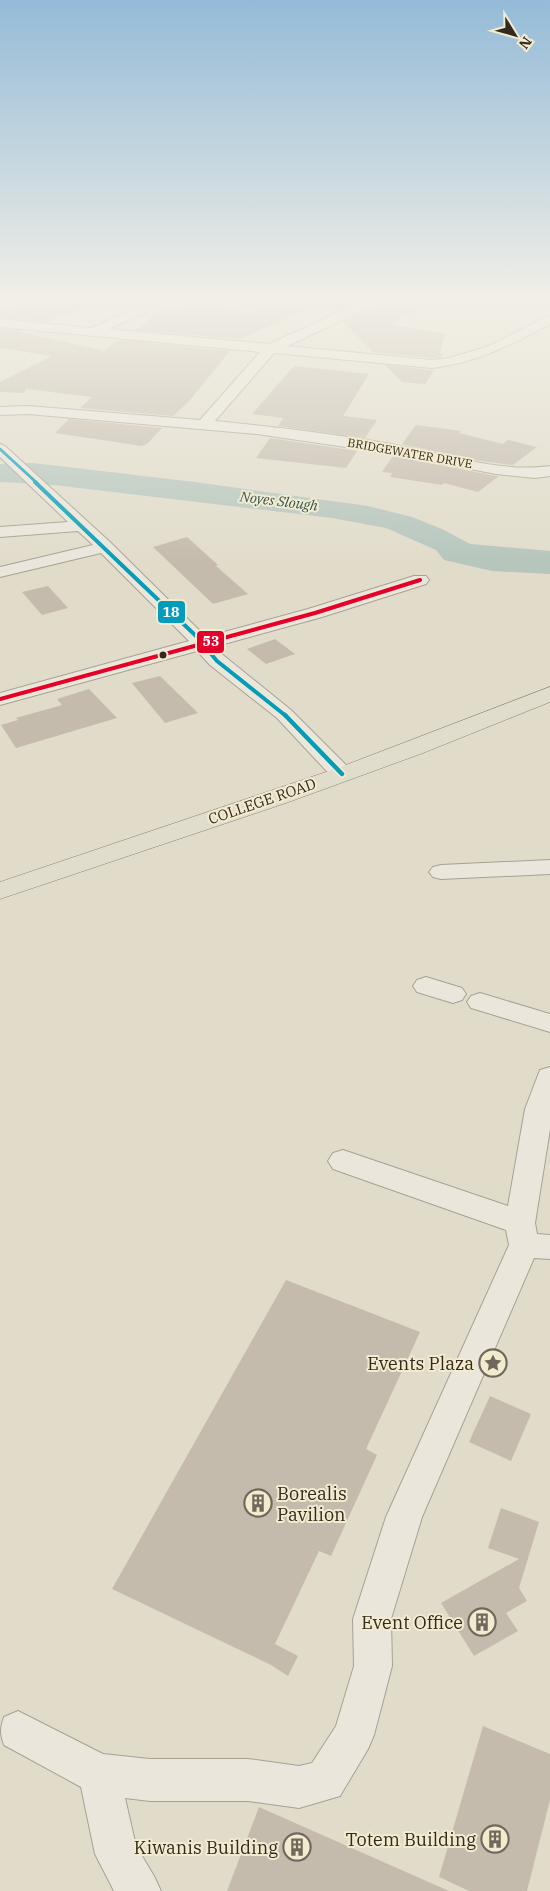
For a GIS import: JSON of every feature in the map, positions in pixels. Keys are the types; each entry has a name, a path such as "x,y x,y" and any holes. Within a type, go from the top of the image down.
{"main road":[{"name":"COLLEGE ROAD","path":"0,890 342,774 549,695"}],"street":[{"path":"205,423 235,389"},
{"name":"BRIDGEWATER DRIVE","path":"4,412 205,423 392,449 503,470 543,473 550,471"},
{"path":"5,454 105,547 195,635 199,643 263,696 324,753 342,774"},
{"path":"0,532 83,526"},
{"path":"0,572 105,547"},
{"path":"0,699 199,643 315,613 420,580"},
{"path":"441,872 550,868"},
{"path":"426,986 453,994"},
{"path":"480,1002 550,1023"},
{"path":"18,1731 99,1774 150,1780 248,1780 299,1787 325,1781 354,1735 373,1666 372,1619 404,1517 532,1238 539,1109 550,1077"},
{"path":"343,1161 532,1238"},
{"path":"99,1774 116,1854 140,1891"}],"water":[{"name":"Noyes Slough","path":"33,463 195,482 368,506 412,517 442,529 470,544 550,551 550,574 492,571 444,560 436,550 386,528 332,518 54,485 0,482 0,464"}],"building":[{"path":"0,389 26,389 24,393 0,392"},
{"path":"28,389 199,389 173,416 80,408 92,397"},
{"path":"274,389 360,389 343,416 377,420 365,438 278,426 283,418 252,414"},
{"path":"69,419 162,428 147,444 142,446 55,433"},
{"path":"416,425 461,431 459,433 503,444 508,440 537,447 513,465 473,460 402,444"},
{"path":"270,438 357,451 346,468 256,458"},
{"path":"393,456 499,476 478,492 444,483 442,485 390,477 392,473 382,472"},
{"path":"187,537 248,594 213,604 153,547"},
{"path":"48,586 68,608 42,615 22,592"},
{"path":"275,639 295,654 266,664 247,649"},
{"path":"160,676 198,713 165,723 132,683"},
{"path":"89,689 117,718 16,748 1,725 18,720 16,718 62,705 57,699"},
{"name":"Borealis Pavilion","path":"286,1280 420,1332 366,1449 377,1455 331,1556 319,1551 275,1644 298,1656 288,1676 271,1665 112,1589"},
{"path":"490,1396 531,1414 511,1461 469,1442"},
{"name":"Event Office","path":"501,1508 539,1522 519,1588 527,1601 506,1613 518,1631 474,1656 441,1603 519,1559 488,1548"},
{"name":"Totem Building","path":"483,1726 550,1754 550,1800 527,1891 469,1891 439,1877"},
{"name":"Kiwanis Building","path":"259,1807 449,1891 227,1891"}],"transit line":[{"name":"18","path":"0,449 105,547 195,635 208,653 284,714 342,774"},
{"name":"53","path":"0,699 315,613 420,580"}],"place":[{"name":"Events Plaza","path":"493,1363"},
{"name":"Borealis Pavilion","path":"258,1503"},
{"name":"Event Office","path":"482,1622"},
{"name":"Totem Building","path":"495,1839"},
{"name":"Kiwanis Building","path":"297,1847"}]}
